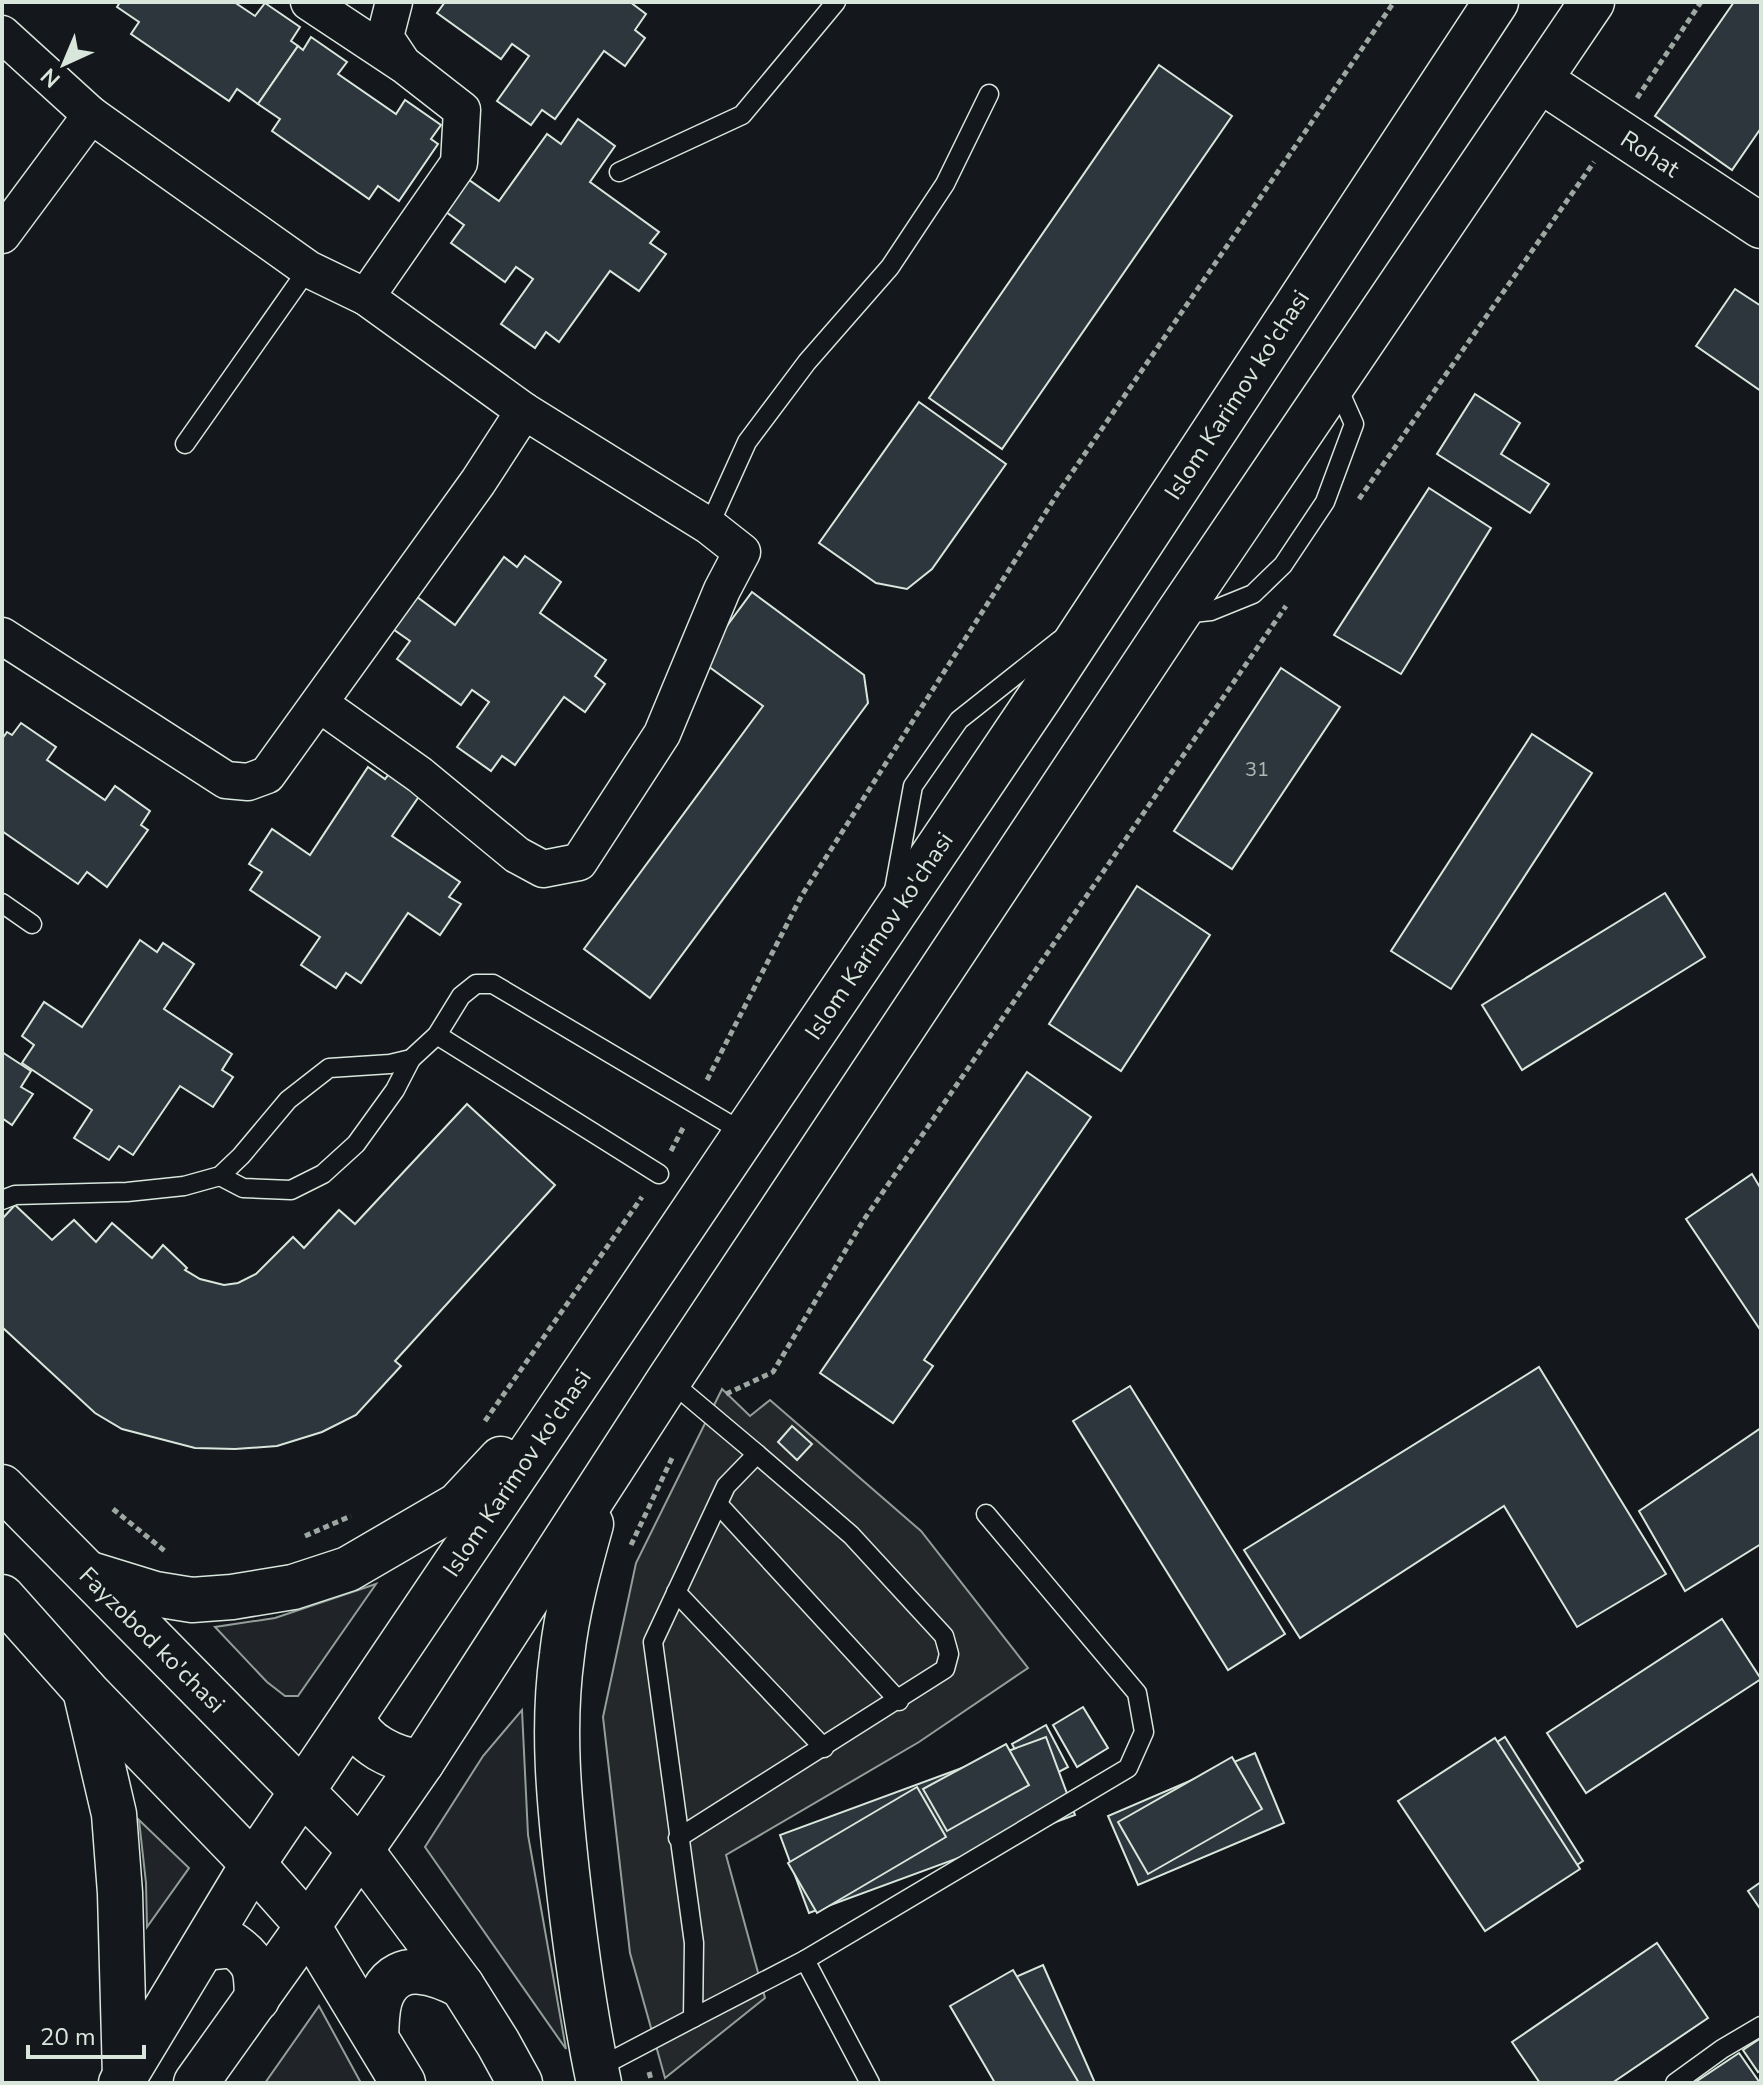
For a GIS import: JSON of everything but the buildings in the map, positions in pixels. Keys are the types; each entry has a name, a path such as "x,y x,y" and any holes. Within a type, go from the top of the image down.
{"main road":[{"name":"Islom Karimov ko'chasi","path":"123,2080 253,1864 1091,618 1496,2"},
{"path":"196,2083 362,1852 669,1380 1177,615 1592,2"},
{"name":"Rohat","path":"1540,80 1761,226"},
{"path":"84,1572 155,1594 192,1600 293,1587 348,1569 458,1505 588,1368"},
{"path":"598,2076 577,1970 559,1799 556,1727 562,1654 576,1579 603,1482"},
{"name":"Fayzobod ko'chasi","path":"2,1487 362,1852 462,1986 520,2083"},
{"path":"2,1597 85,1690 253,1864 308,1926 403,2083"},
{"path":"85,1690 114,1814 120,1893 123,2080"},
{"path":"353,1716 355,1724 385,1752 409,1761 422,1762"},
{"path":"203,1948 233,1945 246,1954 256,1972 257,1999"},
{"path":"376,2036 383,1992 397,1976 406,1972 426,1972 441,1975 462,1986"}],"street":[{"path":"309,2 403,64 462,110 459,163 366,297"},
{"path":"394,2 385,37 403,64"},
{"path":"2,34 91,115 308,269 366,297 524,411 709,526 742,552 722,590 662,734 579,862 543,869 517,855 420,775 320,704"},
{"path":"2,235 91,115"},
{"path":"2,636 226,780 248,782 267,775 478,482 524,411"}],"lane":[{"path":"619,172 742,115 836,2"},
{"path":"709,526 747,442 807,362 890,267 945,184 989,94"},
{"path":"185,444 308,269"},
{"path":"1177,615 1211,611 1253,594 1283,565 1325,502 1354,424 1333,384"},
{"path":"2,903 32,924"},
{"path":"220,1176 243,1188 291,1190 323,1174 356,1144 395,1090 411,1059 437,1035 461,996 476,984 493,984 746,1134"},
{"path":"437,1035 659,1174"},
{"path":"2,1200 15,1195 127,1192 184,1186 220,1176 288,1100 329,1068 390,1064 411,1059"},
{"path":"669,1380 851,1535 944,1636 949,1654 945,1669 899,1701 678,1838"},
{"path":"693,2018 694,1943 653,1642 726,1486 757,1454"},
{"path":"718,1504 899,1701"},
{"path":"598,2076 693,2018 805,1960 1128,1768 1144,1732 1137,1693 986,1514"},
{"path":"676,1592 824,1748"},
{"path":"805,1960 870,2083"},
{"path":"1675,2083 1761,2026"}],"path":[{"path":"702,1090 802,895 1043,517 1394,2"},
{"path":"1354,507 1615,132 1701,2"},
{"path":"773,1372 863,1221 1290,599"},
{"path":"478,1431 659,1174 688,1118"},
{"path":"113,1509 168,1554"},
{"path":"291,1542 363,1511"}],"shaded area":[{"path":"722,1389 750,1416 770,1400 921,1531 1028,1668 919,1742 726,1855 765,1998 665,2078 630,1953 603,1717 636,1563"},
{"path":"376,1584 298,1696 285,1696 267,1682 215,1627 275,1618"},
{"path":"522,1710 528,1835 566,2049 425,1847 483,1756"},
{"path":"139,1820 189,1868 147,1927 146,1883"},
{"path":"319,2006 361,2083 265,2083"}]}
